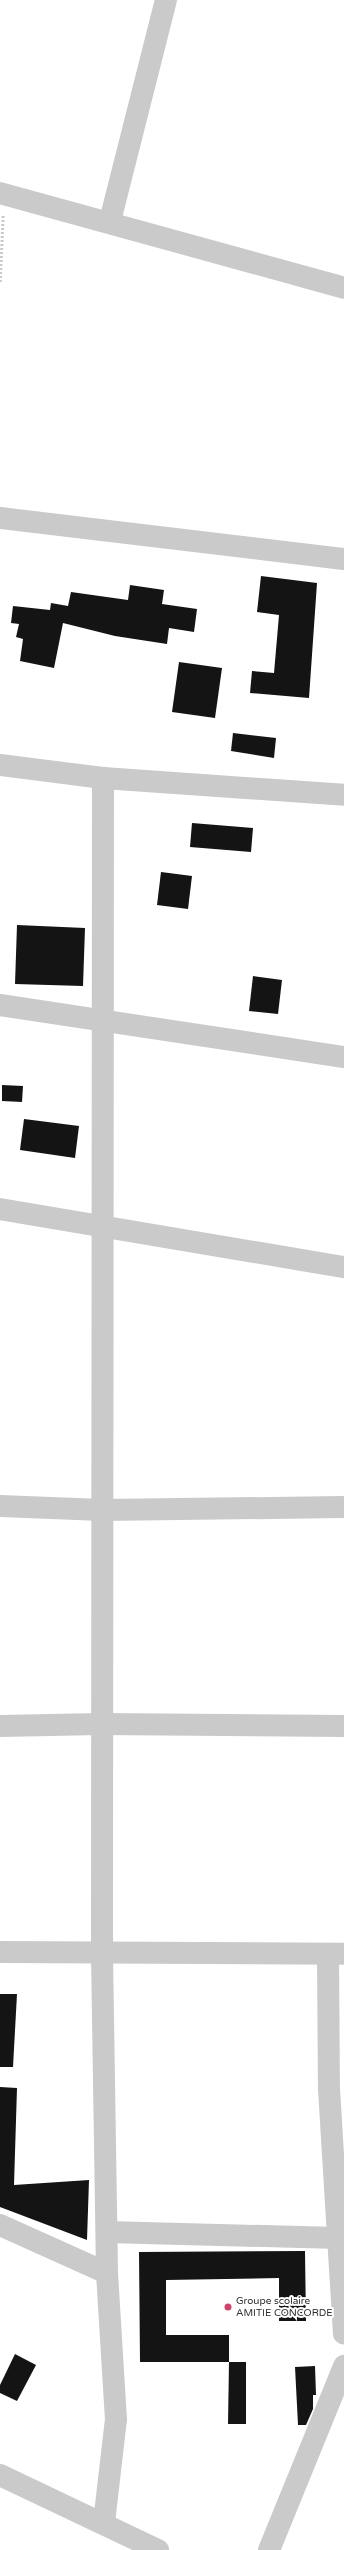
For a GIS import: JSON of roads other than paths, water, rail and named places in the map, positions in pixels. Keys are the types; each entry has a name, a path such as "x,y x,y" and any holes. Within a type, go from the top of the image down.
{"street":[{"path":"110,221 166,0"},
{"path":"2,193 110,221 344,288"},
{"path":"0,518 344,559"},
{"path":"0,765 104,778 344,795"},
{"path":"104,778 101,1724 102,1954 107,2273 116,2419 104,2523"},
{"path":"0,1005 344,1057"},
{"path":"0,1209 344,1267"},
{"path":"0,1506 102,1510 344,1507"},
{"path":"0,1726 101,1724 344,1726"},
{"path":"0,1952 102,1954 336,1954 328,2089 339,2238 344,2334"},
{"path":"0,2225 107,2273"},
{"path":"107,2232 339,2238"},
{"path":"268,2550 343,2376"},
{"path":"0,2475 104,2523 158,2550"}],"place":[{"name":"Groupe scolaire AMITIE CONCORDE","path":"228,2307"}]}
